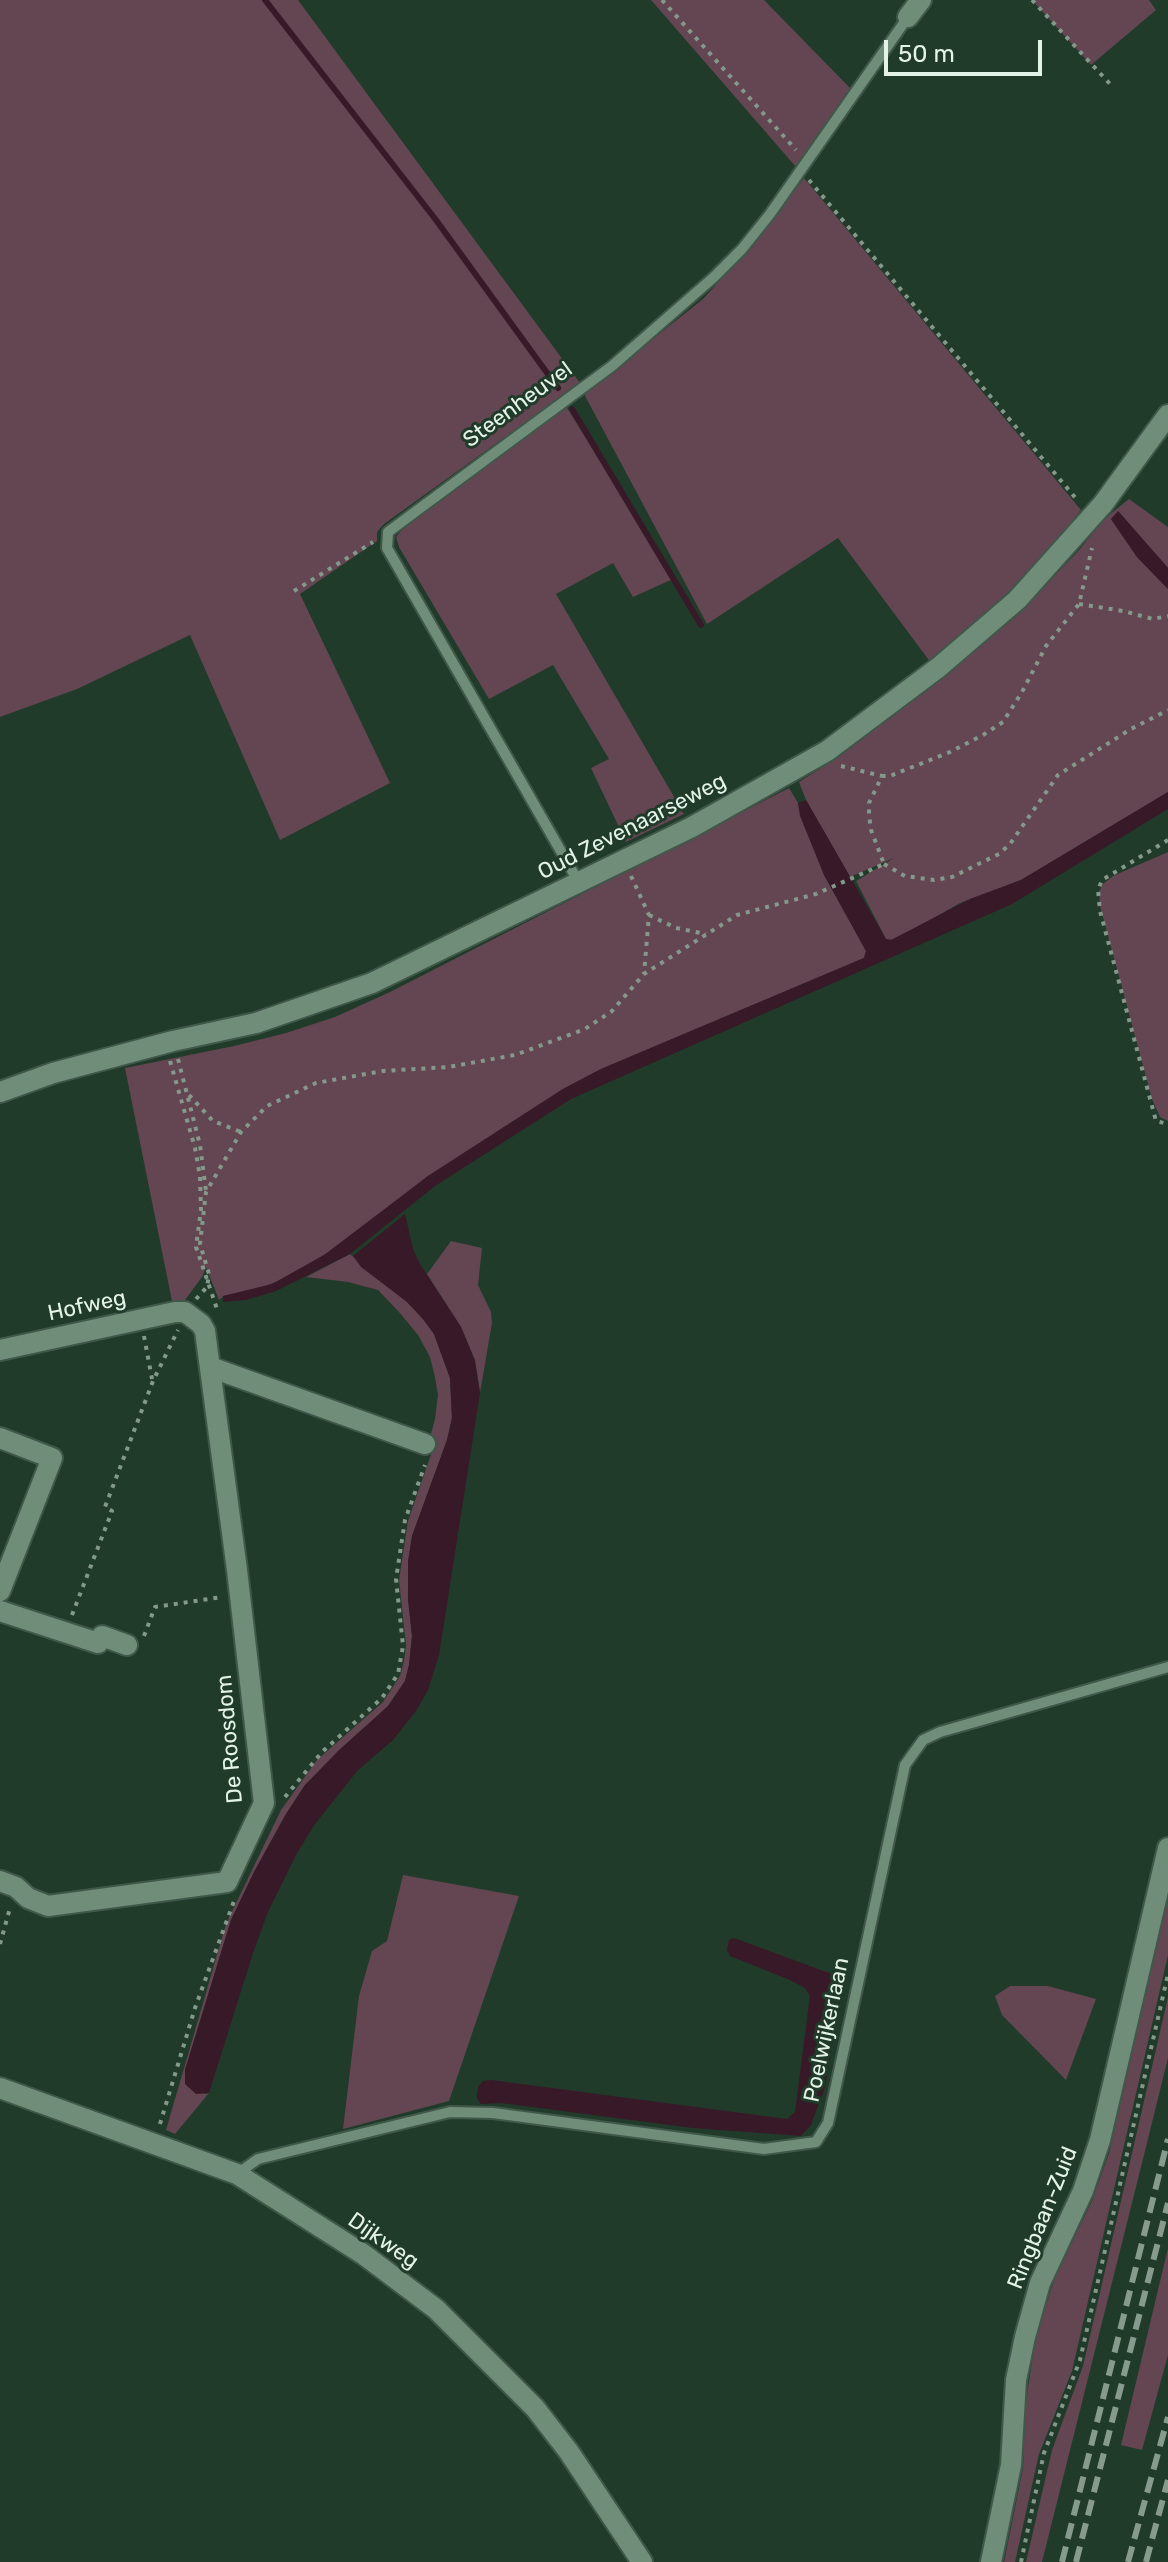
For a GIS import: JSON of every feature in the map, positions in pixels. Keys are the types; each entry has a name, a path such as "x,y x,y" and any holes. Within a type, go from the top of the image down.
{"street":[{"name":"Oud Zevenaarseweg","path":"0,1092 53,1073 256,1023 372,983 692,827 823,753 991,625 1040,576 1113,491 1168,415"},
{"name":"Hofweg","path":"0,1350 185,1312"},
{"name":"De Roosdom","path":"8,1884 28,1898 48,1906 227,1882 264,1803 205,1331 185,1312"},
{"path":"210,1367 425,1444"},
{"path":"0,1438 52,1458 0,1591"},
{"path":"0,1611 98,1643 102,1636 127,1645"},
{"name":"Ringbaan-Zuid","path":"991,2562 1011,2465 1016,2380 1025,2337 1040,2283 1083,2191 1100,2140 1168,1848"},
{"name":"Dijkweg","path":"0,2088 237,2174 363,2254 436,2309 535,2408 569,2452 642,2562"}],"lane":[{"name":"Steenheuvel","path":"388,532 612,366 674,314 742,249 914,8"},
{"path":"388,532 387,548 578,881"},
{"name":"Poelwijkerlaan","path":"237,2174 258,2159 450,2112 493,2113 764,2149 816,2142 828,2123 905,1765 923,1740 940,1732 1168,1667"}],"path":[{"path":"662,0 801,155 809,180 1091,517"},
{"path":"1032,0 1111,85"},
{"path":"294,591 388,532"},
{"path":"823,753 835,764 890,776 950,752 1003,722 1046,646 1079,604 1091,549 1097,540"},
{"path":"1079,604 1153,619 1168,616"},
{"path":"882,776 869,803 869,814 871,830 884,864 905,876 934,880 952,877 999,854 1010,844 1058,775 1131,729 1168,710"},
{"path":"1168,840 1102,880 1098,890 1100,911 1156,1121 1168,1124"},
{"path":"623,859 649,915 644,974"},
{"path":"206,1192 241,1132 267,1106 316,1083 383,1071 448,1067 515,1055 585,1029 612,1011 644,974 737,915 828,890 884,864"},
{"path":"649,915 676,928 706,934"},
{"path":"169,1043 187,1093 200,1145 206,1192 200,1244 209,1274 208,1282 196,1247 201,1210 195,1148 169,1043"},
{"path":"187,1093 213,1121 241,1132"},
{"path":"65,1632 112,1511 105,1507 153,1381 185,1312"},
{"path":"140,1319 153,1381"},
{"path":"279,1809 286,1795 322,1752 382,1698 398,1674 403,1646 396,1579 405,1520 430,1454 429,1446 425,1444"},
{"path":"127,1645 139,1648 155,1607 240,1594"},
{"path":"0,1944 8,1884"},
{"path":"159,2125 209,1968 236,1897 235,1891"},
{"path":"1021,2562 1044,2453 1080,2360 1168,1974"}],"shaded area":[{"path":"0,0 298,0 580,383 384,524 377,532 377,541 300,594 390,783 280,840 190,635 77,689 0,717"},
{"path":"651,0 764,0 851,89 796,167"},
{"path":"1032,0 1149,0 1156,10 1091,65"},
{"path":"804,178 1081,510 1032,571 931,663 838,538 707,624 584,394 703,299 748,250"},
{"path":"566,406 673,579 633,597 613,563 556,594 684,814 626,842 591,768 609,759 553,665 489,699 396,537 410,520"},
{"path":"1129,499 1168,527 1168,568 1119,512 1111,519 1137,557 1168,589 1168,792 1021,880 960,903 895,940 886,939 856,881 894,858 850,877 799,782 840,756 932,685 1026,606 1103,520"},
{"path":"1118,511 1168,568 1168,589 1137,557 1111,519"},
{"path":"789,788 798,803 824,875 866,951 864,958 601,1069 563,1089 428,1176 342,1244 284,1279 219,1300 206,1267 182,1304 173,1306 125,1068 234,1046 335,1017 390,992"},
{"path":"1168,792 1168,809 1012,904 571,1099 435,1186 350,1254 276,1291 246,1300 223,1302 223,1296 272,1284 324,1255 428,1176 563,1089 601,1069 864,958 866,951 824,875 800,816 798,803 806,800 886,939 891,940 970,899 1021,880"},
{"path":"1168,852 1168,1121 1160,1117 1152,1099 1100,906 1099,892 1113,876"},
{"path":"405,1214 420,1264 461,1327 475,1361 480,1393 439,1655 428,1690 416,1711 393,1740 358,1770 315,1824 297,1853 267,1914 209,2093 196,2094 185,2084 185,2070 231,1920 254,1872 305,1785 388,1706 405,1681 409,1665 412,1636 408,1562 412,1536 447,1440 452,1418 450,1378 434,1334 423,1319 407,1302 361,1267 353,1256"},
{"path":"451,1241 482,1248 478,1285 491,1312 492,1323 480,1393 475,1360 461,1327 427,1274"},
{"path":"350,1254 423,1319 434,1334 450,1378 452,1418 447,1440 412,1536 408,1562 412,1636 409,1665 405,1681 388,1706 305,1785 254,1872 231,1920 185,2070 205,2094 209,2093 175,2134 166,2130 226,1924 281,1810 317,1760 383,1702 400,1676 404,1661 406,1645 399,1580 408,1521 435,1443 429,1441 438,1395 430,1357 418,1335 378,1290 348,1282 306,1277"},
{"path":"403,1875 519,1896 449,2101 343,2129 359,1996 372,1951 387,1941"},
{"path":"1168,1896 1168,1955 1072,2371 1039,2454 1015,2562 1004,2562 1023,2468 1025,2406 1036,2337 1055,2277 1092,2201 1109,2153"},
{"path":"734,1938 829,1973 839,1980 842,1989 825,2087 811,2125 801,2136 693,2128 501,2103 481,2104 477,2098 478,2087 483,2081 491,2080 787,2119 795,2112 810,1996 805,1988 790,1980 730,1956 727,1950 729,1940"},
{"path":"1010,1986 1048,1986 1096,1999 1066,2080 1002,2015 995,1996"},
{"path":"1168,1997 1168,2058 1042,2562 1026,2562 1052,2450 1083,2366"},
{"path":"1168,2248 1168,2355 1142,2450 1121,2445"}],"waterway":[{"path":"265,0 436,220 558,388"},
{"path":"572,409 701,625"}],"railway":[{"path":"1062,2562 1168,2139"},
{"path":"1076,2562 1168,2203"},
{"path":"1128,2562 1168,2417"},
{"path":"1146,2562 1168,2480"}]}
